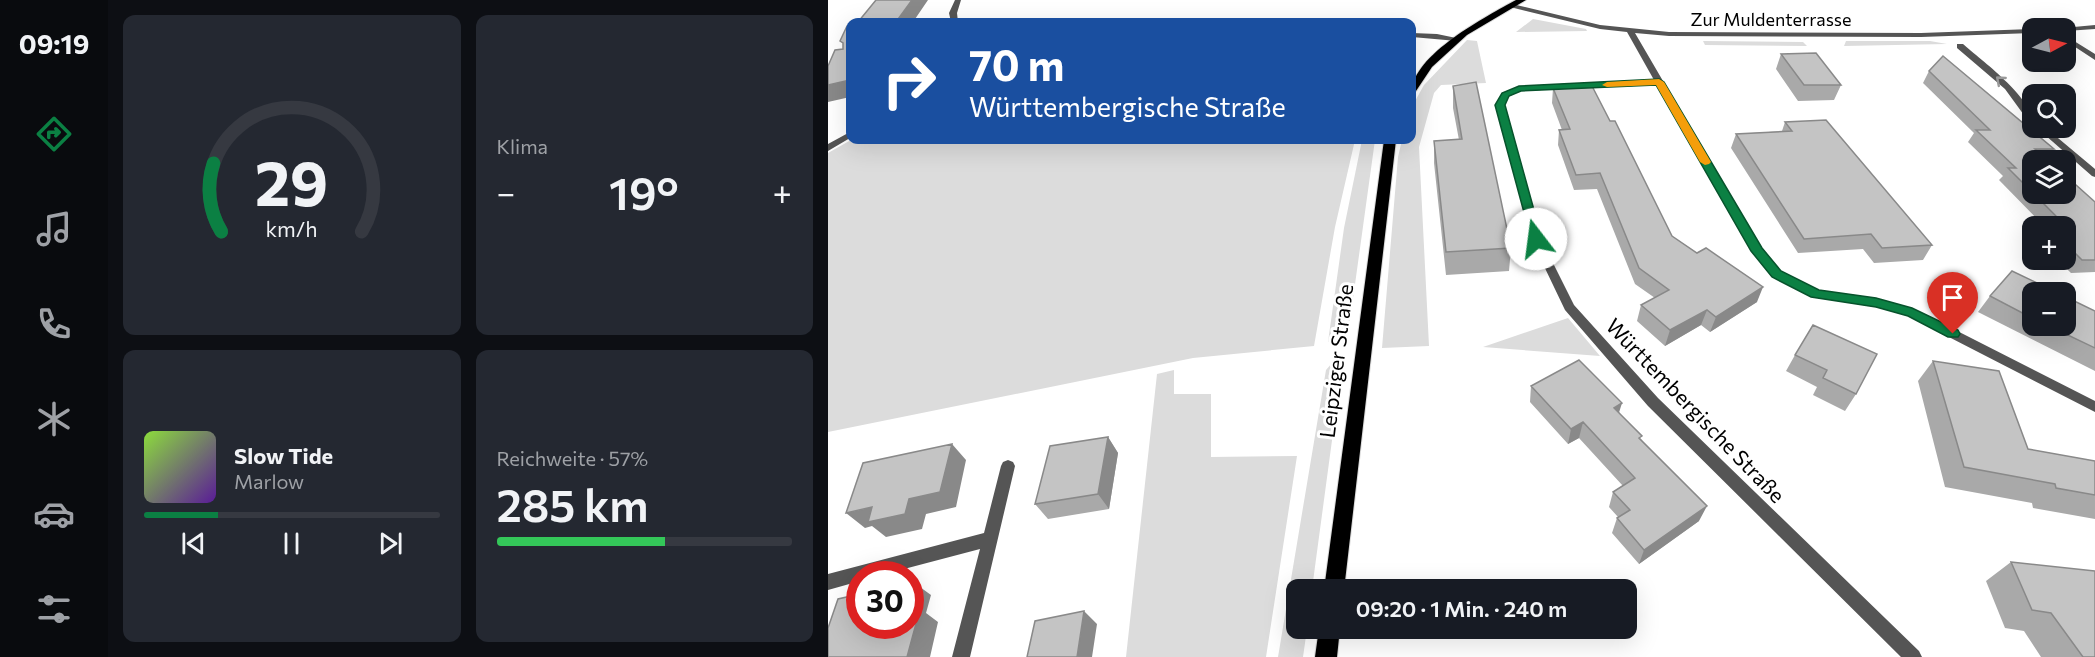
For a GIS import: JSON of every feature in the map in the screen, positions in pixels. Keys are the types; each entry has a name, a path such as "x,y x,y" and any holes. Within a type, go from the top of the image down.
{"main road":[{"path":"1416,83 1429,65 1457,39 1522,0"},
{"name":"Leipziger Straße","path":"1335,579 1389,144"},
{"path":"1326,657 1328,639"}],"street":[{"path":"955,18 958,0"},
{"name":"Zur Muldenterrasse","path":"1512,6 1570,21 1631,32 1704,36 1947,35 2022,31"},
{"path":"2076,28 2095,27"},
{"path":"1631,32 1757,251 1776,274 1816,294 1876,303 1912,313 2095,407"},
{"path":"1416,35 1457,39"},
{"path":"2076,45 2095,58"},
{"path":"1960,46 2008,87 2022,106"},
{"name":"Württembergische Straße","path":"1659,82 1519,89 1505,95 1500,105 1536,239 1569,307 1616,362 1653,402 1913,657"},
{"path":"828,148 846,137"},
{"path":"2053,138 2095,174"},
{"path":"962,657 1008,466"},
{"path":"828,582 990,539"}],"shaded area":[{"path":"1533,19 1586,29 1587,31 1516,32"},
{"path":"1467,40 1477,41 1486,83 1441,85 1434,93 1419,147 1429,346 1382,348 1398,157 1401,144 1416,144 1416,99 1424,85"},
{"path":"1703,41 1803,42 1807,46 1705,45"},
{"path":"1846,41 1930,41 1947,44 1844,46"},
{"path":"846,143 1354,144 1335,227 1314,346 1193,358 828,432 828,153"},
{"path":"1361,144 1374,144 1347,342 1328,342 1344,228"},
{"path":"1568,318 1600,356 1483,347"},
{"path":"1332,363 1342,366 1313,579 1291,579 1326,370"},
{"path":"1174,370 1174,394 1211,394 1211,457 1297,456 1266,657 1126,657 1157,374"},
{"path":"1286,609 1286,639 1306,639 1303,657 1278,657"}],"building":[{"path":"876,0 912,0 899,18 861,18"},
{"path":"846,28 846,81 828,85 828,66 835,50 843,49 843,43 840,41"},
{"path":"1816,53 1841,85 1804,85 1781,54"},
{"path":"1943,56 2022,122 2022,138 2041,138 2054,149 2022,150 2022,182 2008,168 2016,168 1976,130 1990,130 1929,71"},
{"path":"1476,82 1511,248 1446,252 1434,141 1462,139 1453,86"},
{"path":"1592,86 1610,121 1615,121 1672,236 1697,253 1706,248 1763,287 1716,317 1707,310 1670,330 1641,305 1669,290 1639,268 1600,173 1576,175 1559,130 1570,129 1553,88"},
{"path":"1826,120 1932,245 1882,248 1871,234 1804,239 1736,134 1792,131 1785,122"},
{"path":"2076,185 2095,202 2095,260 2082,260 2076,254 2076,216 2056,216 2044,204 2076,204"},
{"path":"2012,271 2035,282 2022,282 2022,313 1990,296"},
{"path":"2076,302 2095,311 2095,348 2070,336 2076,336"},
{"path":"1813,325 1877,354 1856,394 1823,378 1827,370 1795,355"},
{"path":"1579,360 1622,403 1614,408 1642,436 1639,438 1707,506 1644,550 1617,518 1630,510 1613,492 1635,478 1583,422 1571,429 1531,386"},
{"path":"1933,361 1999,371 2028,449 2095,461 2095,495 2056,488 2055,484 1964,467"},
{"path":"1108,437 1098,494 1035,504 1050,446"},
{"path":"952,444 940,492 909,499 905,514 868,522 872,507 846,513 863,463"},
{"path":"2011,562 2095,571 2095,657 2083,657 2051,613 2032,610"},
{"path":"846,597 846,639 912,639 907,657 828,657 828,628 838,599"},
{"path":"1084,611 1077,657 1027,657 1035,621"}],"slow traffic":[{"path":"1607,85 1659,82 1705,162"}],"route":[{"path":"1536,239 1500,105 1505,95 1519,89 1659,82 1757,251 1776,274 1816,294 1876,303 1912,313 1953,334"}]}
